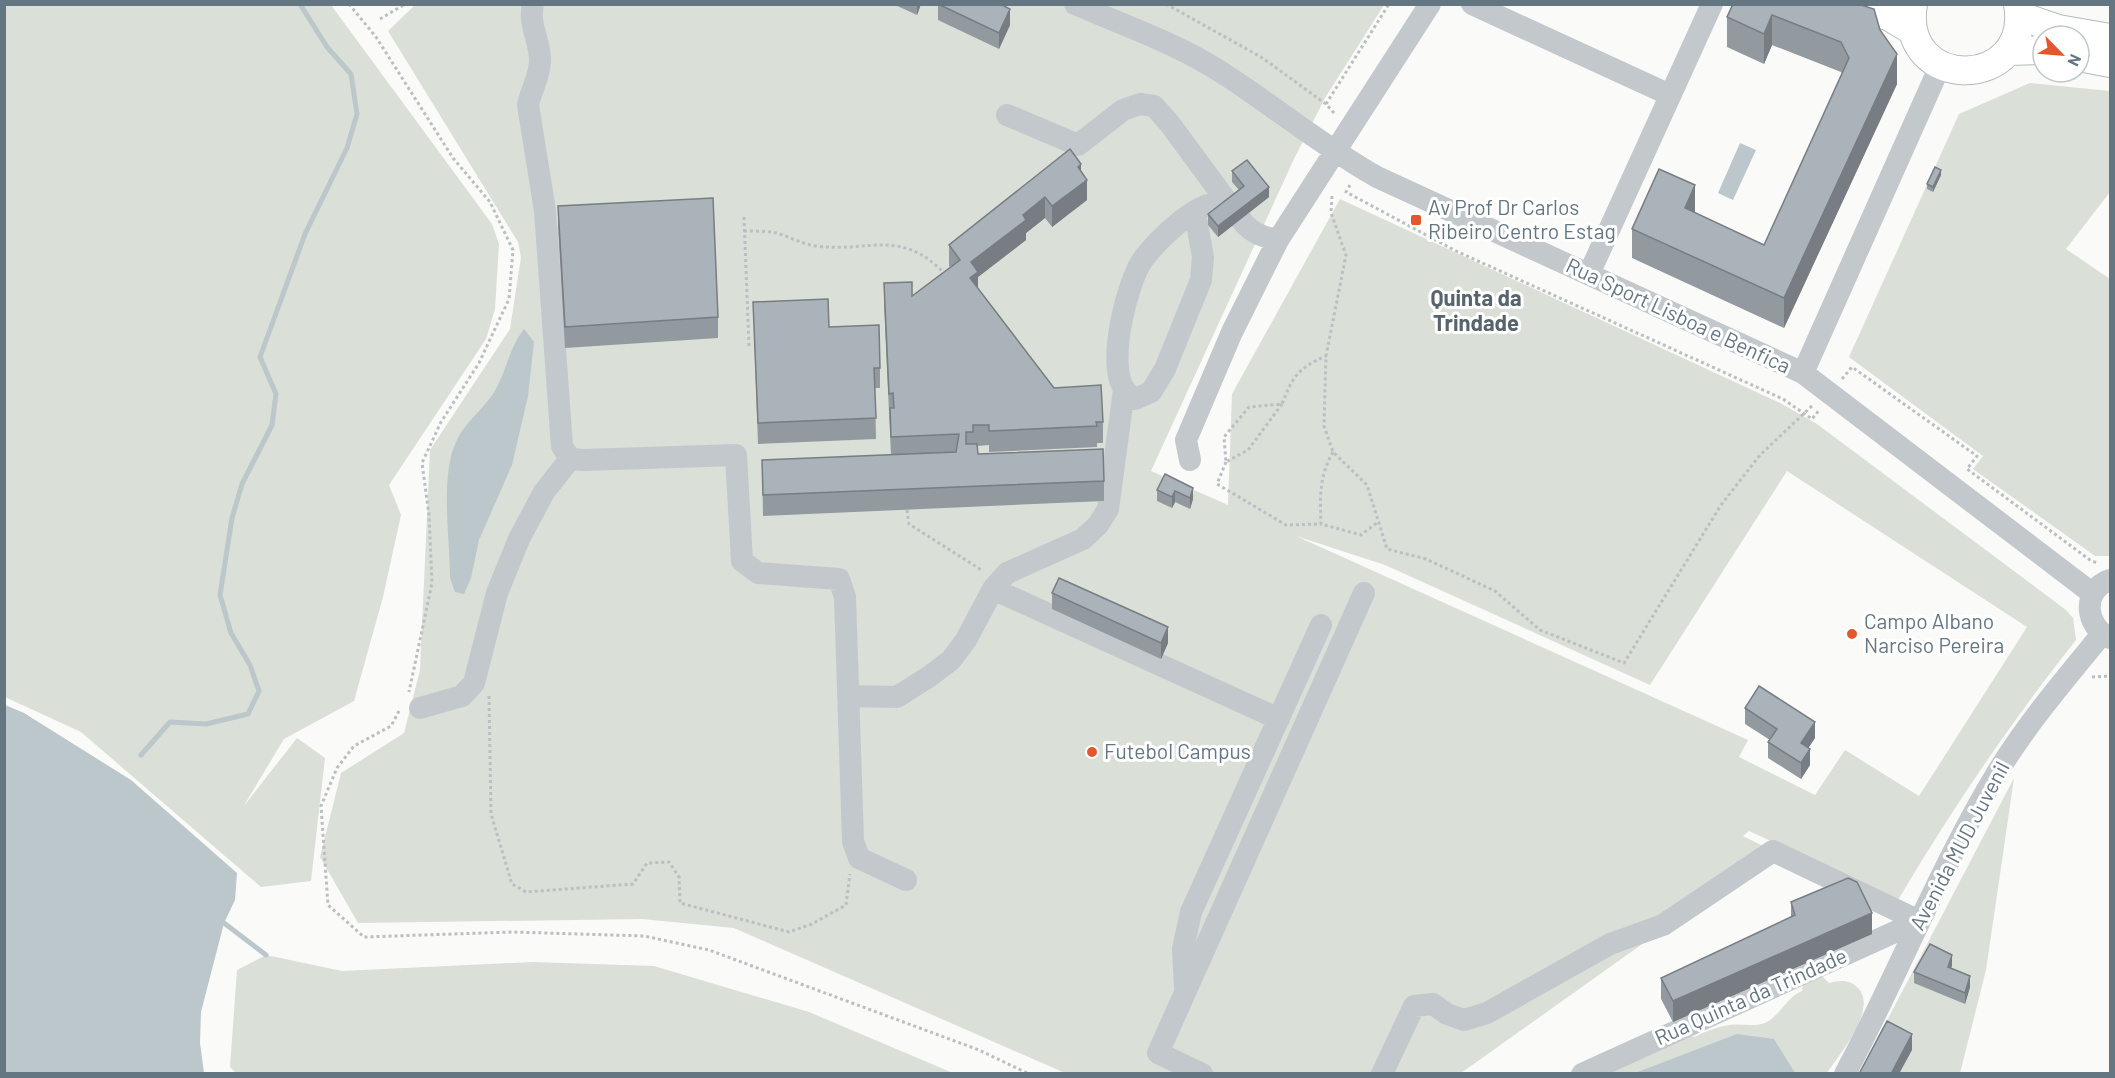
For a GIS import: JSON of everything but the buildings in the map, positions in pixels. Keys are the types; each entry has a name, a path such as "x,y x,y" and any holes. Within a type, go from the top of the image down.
{"main road":[{"path":"1850,4 1890,17 1913,18 1918,45 1940,66 1954,71 1969,72 1998,62 2009,51 2017,35 2019,10 2058,29 2110,38"},
{"path":"2009,51 2031,50"},
{"path":"2091,59 2110,63"}],"street":[{"path":"533,4 532,29 538,43 540,62 537,82 530,92 528,105 545,211 554,301 562,446 570,459"},
{"name":"Rua Sport Lisboa e Benfica","path":"1075,4 1158,40 1220,71 1334,152 1377,177 1803,373 2102,587"},
{"path":"1190,460 1186,440 1232,332 1278,240 1430,4"},
{"path":"1472,4 1670,95"},
{"path":"1589,274 1712,4"},
{"path":"1803,373 1940,66"},
{"path":"1007,115 1078,145 1123,110 1140,104 1154,106 1170,124 1240,220 1259,237 1278,240"},
{"path":"848,696 897,697 944,666 966,640 996,585 1007,573 1083,539 1098,525 1108,509 1124,390 1118,368 1120,328 1128,292 1143,259 1175,226 1209,205 1231,207"},
{"path":"1124,390 1135,399 1151,392 1165,369 1201,280 1203,257 1195,213"},
{"path":"570,459 736,455 742,561 758,573 839,579 845,597 853,841 859,858 906,880"},
{"path":"408,706 462,696 474,683 497,594 519,539 544,492 570,459"},
{"path":"996,585 1279,719"},
{"path":"2102,587 2089,612 2096,628 2106,636"},
{"path":"1202,1074 1158,1053 1364,593"},
{"path":"1185,992 1183,949 1191,912 1321,625"},
{"name":"Avenida MUD Juvenil","path":"1845,1074 1919,921 2000,769 2043,706 2106,636"},
{"path":"1382,1074 1414,1005 1433,1004 1447,1014 1464,1020 1488,1013 1610,944 1663,925 1773,851 1919,921"},
{"name":"Rua Quinta da Trindade","path":"1582,1074 1919,921"}],"path":[{"path":"349,4 376,37 453,158 490,202 513,250 509,299 479,363 441,423 422,463 429,515 432,583 408,706 391,726 354,746 337,768 321,806 328,905 363,937 513,932 644,936 709,950 969,1046 1029,1074"},
{"path":"380,19 405,4"},
{"path":"1326,104 1389,4"},
{"path":"1332,193 1331,213 1346,255 1326,356 1324,426 1333,452 1367,484 1387,549 1426,559 1496,591 1540,630 1624,663 1721,505 1760,455 1799,421 1826,390"},
{"path":"744,217 749,346"},
{"path":"744,231 771,232 807,245 826,247 898,246 926,256 945,274"},
{"path":"1226,462 1248,450 1282,404 1292,378 1307,364 1326,356"},
{"path":"1282,404 1249,407 1224,437 1226,462 1217,484 1286,525 1321,524 1361,535 1378,522"},
{"path":"1321,524 1319,490 1325,467 1333,452"},
{"path":"907,510 909,524 996,585"},
{"path":"489,684 491,814 512,884 526,892 633,884 646,863 669,862 679,877 680,903 789,932 812,924 846,905 849,878 856,850"}],"shaded area":[{"path":"5,4 331,5 492,224 499,244 495,309 486,339 389,485 401,515 383,597 354,701 284,739 243,807 297,738 325,758 311,881 261,887 81,732 5,697"},
{"path":"415,5 1384,5 1325,98 1294,159 1151,471 1228,505 1232,394 1340,199 1780,403 1817,424 2066,610 2073,618 2076,640 1982,767 1898,900 1749,831 1743,836 1773,851 1461,1073 1065,1073 734,928 642,919 358,923 320,857 341,773 404,733 420,670 430,450 510,329 521,257 518,242 388,31","holes":["1787,471 2027,627 1919,796 1845,750 1815,795 1739,757 1748,740 1296,536 1385,565 1650,685"]},
{"path":"2030,83 2110,91 2110,192 2066,249 2110,279 2110,556 2095,556 1973,469 1983,456 1849,357 1959,114"},
{"path":"1740,143 1756,150 1733,200 1718,193"},
{"path":"524,329 534,342 528,396 512,465 479,540 471,578 464,594 455,592 450,578 447,508 451,456 460,434 493,394 515,343"},
{"path":"5,705 24,713 131,780 237,873 235,900 224,923 201,1012 200,1043 204,1073 5,1073"},
{"path":"2014,778 1986,970 1960,1073 1859,1074"},
{"path":"266,955 342,971 533,962 654,966 809,1012 953,1073 236,1073 230,1067 237,970"},
{"path":"1821,975 1829,983 1841,981 1852,983 1859,989 1863,998 1860,1020 1827,1073 1593,1074 1683,1033 1694,1037 1724,1026 1758,1025 1767,1022 1792,997 1802,991 1803,983"},
{"path":"1737,1034 1774,1039 1795,1073 1635,1073"}],"waterway":[{"path":"141,755 170,722 206,724 248,714 259,691 250,665 231,633 220,595 232,518 242,484 272,425 276,394 260,357 305,234 347,148 357,114 351,74 327,47 300,4"},
{"path":"224,923 266,955"}],"place":[{"name":"Av Prof Dr Carlos Ribeiro Centro Estag","path":"1416,220"},
{"name":"Campo Albano Narciso Pereira","path":"1852,634"},
{"name":"Futebol Campus","path":"1092,752"}],"district":[{"name":"Quinta da Trindade","path":"1476,310"}]}
